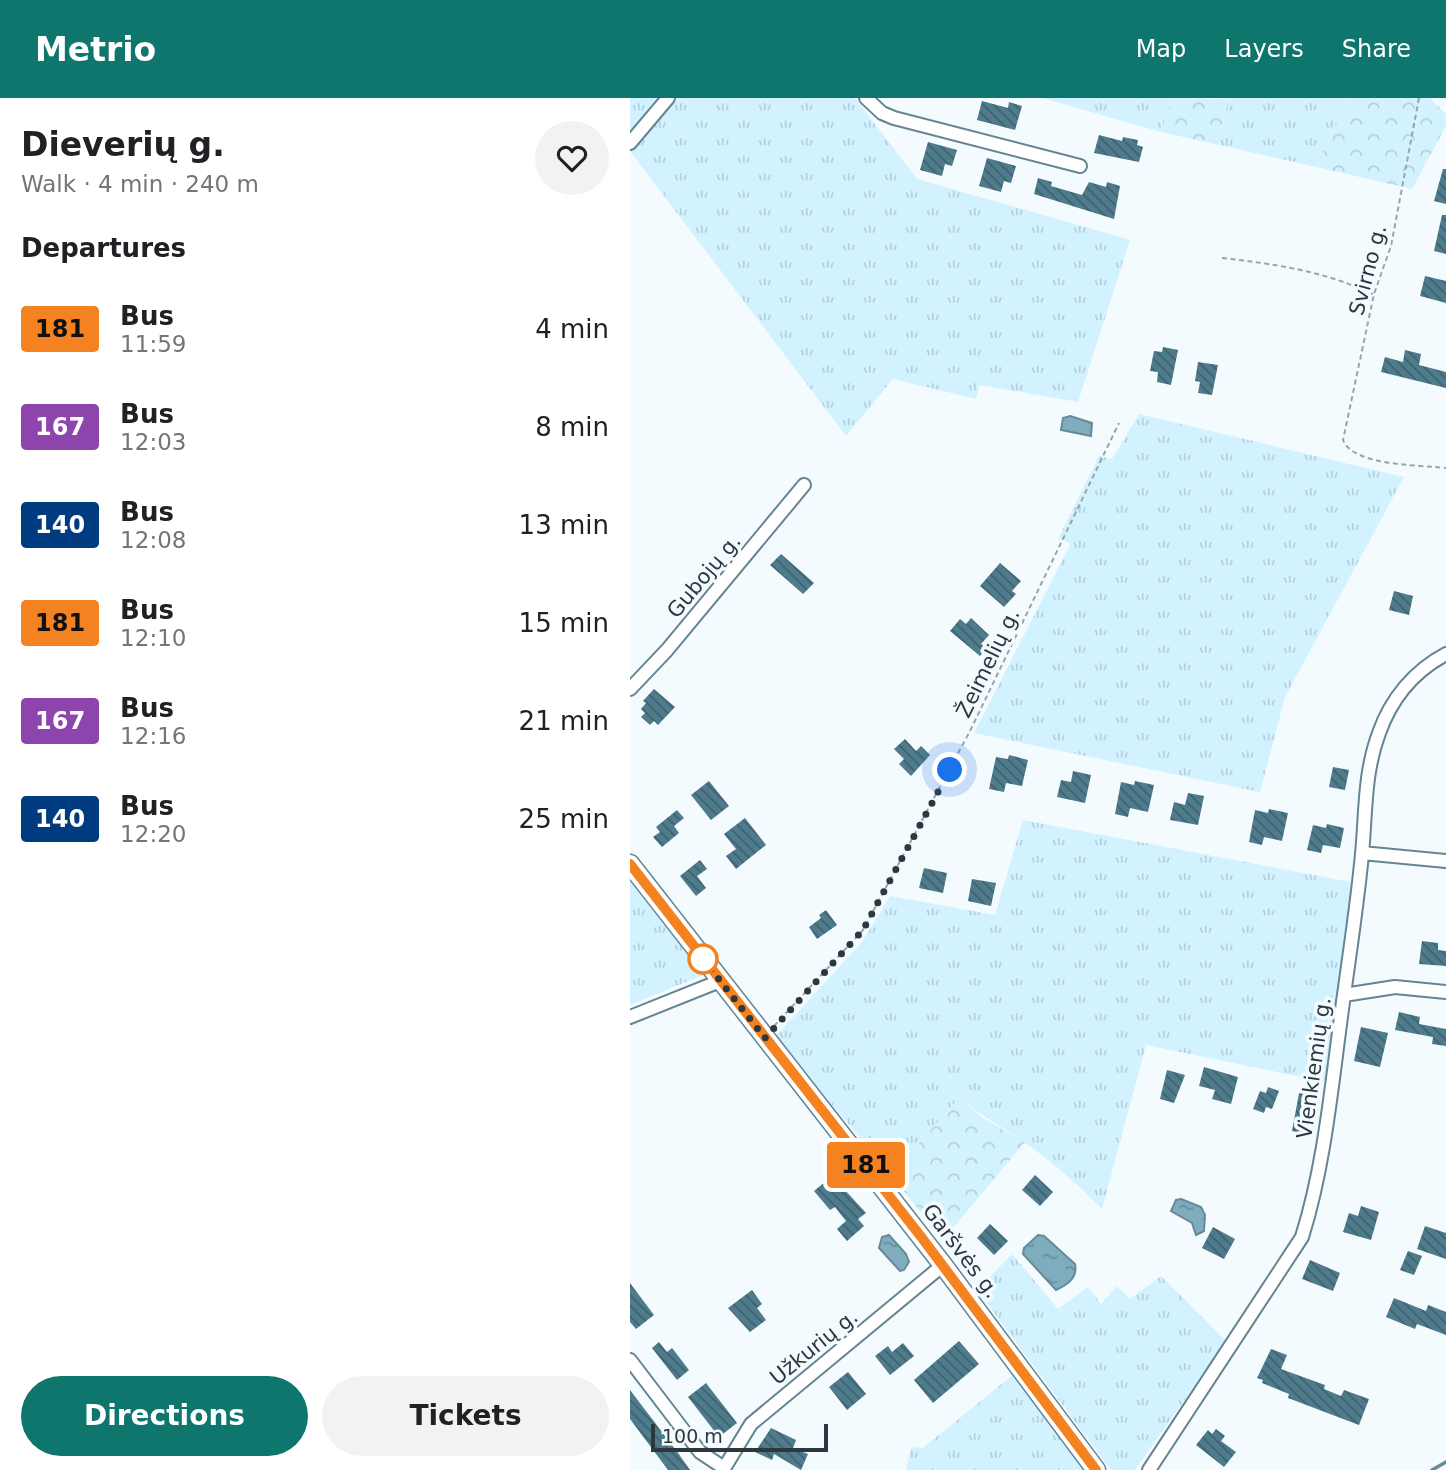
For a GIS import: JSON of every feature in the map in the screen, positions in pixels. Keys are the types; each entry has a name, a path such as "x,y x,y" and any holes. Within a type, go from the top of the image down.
{"main road":[{"name":"Garšvės g.","path":"630,864 943,1265 1096,1470"}],"street":[{"path":"630,143 668,98"},
{"path":"866,98 882,113 894,118 1080,166"},
{"name":"Gubojų g.","path":"630,689 667,650 804,485"},
{"name":"Vienkiemių g.","path":"1149,1470 1302,1237 1313,1200 1344,995 1362,853 1366,776 1379,731 1395,698 1419,671 1446,654"},
{"path":"1362,853 1446,861"},
{"path":"630,1017 720,981"},
{"path":"1344,995 1395,987 1446,992"},
{"name":"Užkurių g.","path":"723,1469 751,1424 943,1265"},
{"path":"630,1360 700,1452 723,1469"}],"path":[{"name":"Svirno g.","path":"1419,98 1391,246 1374,294 1344,430 1346,447 1359,457 1446,468"},
{"path":"1222,258 1289,266 1347,282 1374,294"},
{"name":"Žeimelių g.","path":"765,1038 863,930 971,731 1119,423"}],"green space":[{"path":"630,98 855,98 917,179 1130,240 1078,402 979,385 976,399 893,379 846,436 630,151"},
{"path":"1042,98 1172,98 1161,132"},
{"path":"1172,98 1228,99 1219,145 1161,132"},
{"path":"1226,98 1349,98 1316,167 1219,145 1228,100"},
{"path":"1349,98 1430,98 1446,114 1446,126 1412,189 1316,167"},
{"path":"1139,414 1404,477 1285,697 1260,792 974,733 1071,543 1058,539 1099,456 1112,459"},
{"path":"1023,820 1351,882 1326,1082 1146,1045 1102,1209 1075,1183 1019,1138 959,1098 891,1175 775,1037 862,942 890,896 995,915"},
{"path":"630,873 708,973 630,1005"},
{"path":"959,1098 983,1118 1025,1142 943,1240 891,1175"},
{"path":"1012,1254 1058,1309 1088,1287 1101,1304 1117,1286 1130,1299 1161,1276 1226,1341 1135,1470 1111,1470 977,1290"},
{"path":"1015,1373 1087,1470 906,1470 911,1447 923,1448"}],"water":[{"path":"1070,416 1092,423 1091,436 1061,430 1063,418"},
{"path":"1181,1199 1201,1207 1205,1215 1204,1231 1196,1235 1192,1223 1171,1211 1176,1200"},
{"path":"889,1235 906,1254 909,1262 904,1270 900,1271 879,1248 882,1237"},
{"path":"1038,1235 1044,1236 1075,1264 1073,1277 1056,1290 1023,1254 1024,1248"}],"building":[{"path":"982,101 1008,108 1009,102 1022,106 1015,130 977,120"},
{"path":"1099,135 1122,141 1123,137 1138,140 1137,145 1143,147 1139,162 1094,153"},
{"path":"928,142 957,150 952,166 945,164 942,176 920,170"},
{"path":"987,158 1016,166 1011,183 1004,181 1001,192 979,186"},
{"path":"1443,169 1446,169 1446,204 1434,201"},
{"path":"1038,178 1052,182 1051,186 1082,195 1089,182 1106,187 1107,182 1120,186 1114,219 1034,194"},
{"path":"1442,215 1446,215 1446,254 1434,251"},
{"path":"1425,276 1446,281 1446,303 1420,296"},
{"path":"1163,347 1178,350 1171,385 1157,382 1158,372 1150,371 1154,351 1162,352"},
{"path":"1405,350 1421,354 1419,365 1446,372 1446,388 1381,372 1385,357 1403,362"},
{"path":"1198,362 1218,365 1212,395 1198,393 1200,382 1195,381"},
{"path":"781,554 814,583 803,594 770,565"},
{"path":"1000,563 1021,581 1012,591 1016,594 1004,607 980,586"},
{"path":"1394,591 1413,596 1409,615 1389,610"},
{"path":"971,618 989,635 981,644 987,648 980,656 950,631 960,619 966,624"},
{"path":"654,689 675,707 658,725 654,721 650,725 641,717 645,713 641,709 646,703 643,701"},
{"path":"905,739 916,751 921,746 930,755 911,776 899,764 904,759 894,749"},
{"path":"1009,755 1028,760 1022,786 1006,783 1004,792 989,789 996,757 1008,759"},
{"path":"1333,767 1349,770 1345,790 1329,787"},
{"path":"1073,771 1091,775 1085,803 1057,797 1061,780 1071,782"},
{"path":"709,781 729,806 711,820 691,795"},
{"path":"1135,781 1154,785 1148,812 1130,808 1128,817 1115,814 1121,782 1134,785"},
{"path":"1188,793 1204,796 1198,825 1170,820 1174,802 1185,805"},
{"path":"1269,809 1288,813 1282,841 1264,837 1262,845 1249,842 1255,810 1268,813"},
{"path":"677,810 684,818 674,826 679,833 662,847 653,837 660,832 656,827"},
{"path":"745,818 766,845 736,869 726,856 736,849 724,834"},
{"path":"1327,824 1344,828 1340,848 1323,845 1321,853 1307,850 1313,825 1326,828"},
{"path":"700,860 707,869 697,876 706,888 696,896 680,876"},
{"path":"924,868 947,873 943,893 919,888"},
{"path":"972,879 996,883 991,906 968,901"},
{"path":"826,910 837,925 817,939 809,927 821,918 819,915"},
{"path":"1422,941 1438,943 1438,950 1446,951 1446,966 1419,964"},
{"path":"1399,1012 1420,1017 1419,1024 1446,1029 1446,1046 1432,1044 1433,1037 1395,1030"},
{"path":"1361,1027 1388,1033 1380,1067 1354,1061"},
{"path":"1204,1067 1238,1077 1231,1104 1212,1099 1215,1090 1199,1086"},
{"path":"1167,1070 1185,1075 1174,1103 1160,1099"},
{"path":"1268,1087 1279,1091 1272,1109 1266,1107 1264,1113 1253,1109 1260,1091 1266,1093"},
{"path":"1300,1088 1317,1091 1309,1134 1292,1131"},
{"path":"1035,1175 1053,1192 1040,1206 1022,1190"},
{"path":"832,1176 866,1213 858,1219 864,1226 847,1241 837,1229 846,1221 835,1207 830,1210 814,1191"},
{"path":"1361,1206 1379,1212 1371,1240 1343,1232 1349,1213 1358,1216"},
{"path":"990,1224 1008,1241 994,1255 977,1238"},
{"path":"1425,1226 1446,1233 1446,1259 1417,1249"},
{"path":"1213,1227 1235,1239 1224,1259 1202,1248"},
{"path":"1408,1251 1422,1256 1414,1275 1400,1270"},
{"path":"1310,1260 1340,1273 1333,1291 1302,1279"},
{"path":"630,1283 654,1315 636,1329 630,1322"},
{"path":"752,1290 762,1304 757,1308 766,1320 750,1332 728,1308"},
{"path":"1394,1298 1426,1311 1428,1305 1446,1312 1446,1335 1417,1324 1415,1329 1386,1317"},
{"path":"959,1341 979,1364 933,1403 914,1380"},
{"path":"659,1342 667,1352 672,1348 689,1370 677,1380 652,1348"},
{"path":"903,1343 914,1356 890,1375 875,1356 888,1346 892,1352"},
{"path":"1271,1349 1287,1355 1281,1369 1325,1385 1324,1389 1341,1396 1344,1390 1369,1399 1359,1425 1288,1398 1289,1394 1262,1383 1263,1380 1257,1378"},
{"path":"848,1372 866,1394 847,1410 829,1387"},
{"path":"706,1383 737,1423 719,1437 688,1397"},
{"path":"630,1390 690,1470 668,1470 630,1419"},
{"path":"771,1428 796,1440 793,1448 808,1454 801,1470 774,1454 772,1460 755,1452"},
{"path":"1216,1429 1225,1436 1221,1441 1236,1452 1224,1467 1196,1445 1208,1430 1212,1434"}],"waterway":[{"path":"1432,1470 1446,1462"}],"bus line":[{"name":"181","path":"630,864 854,1149 1096,1470"}],"route":[{"path":"703,959 765,1038 863,930 950,770"}]}
